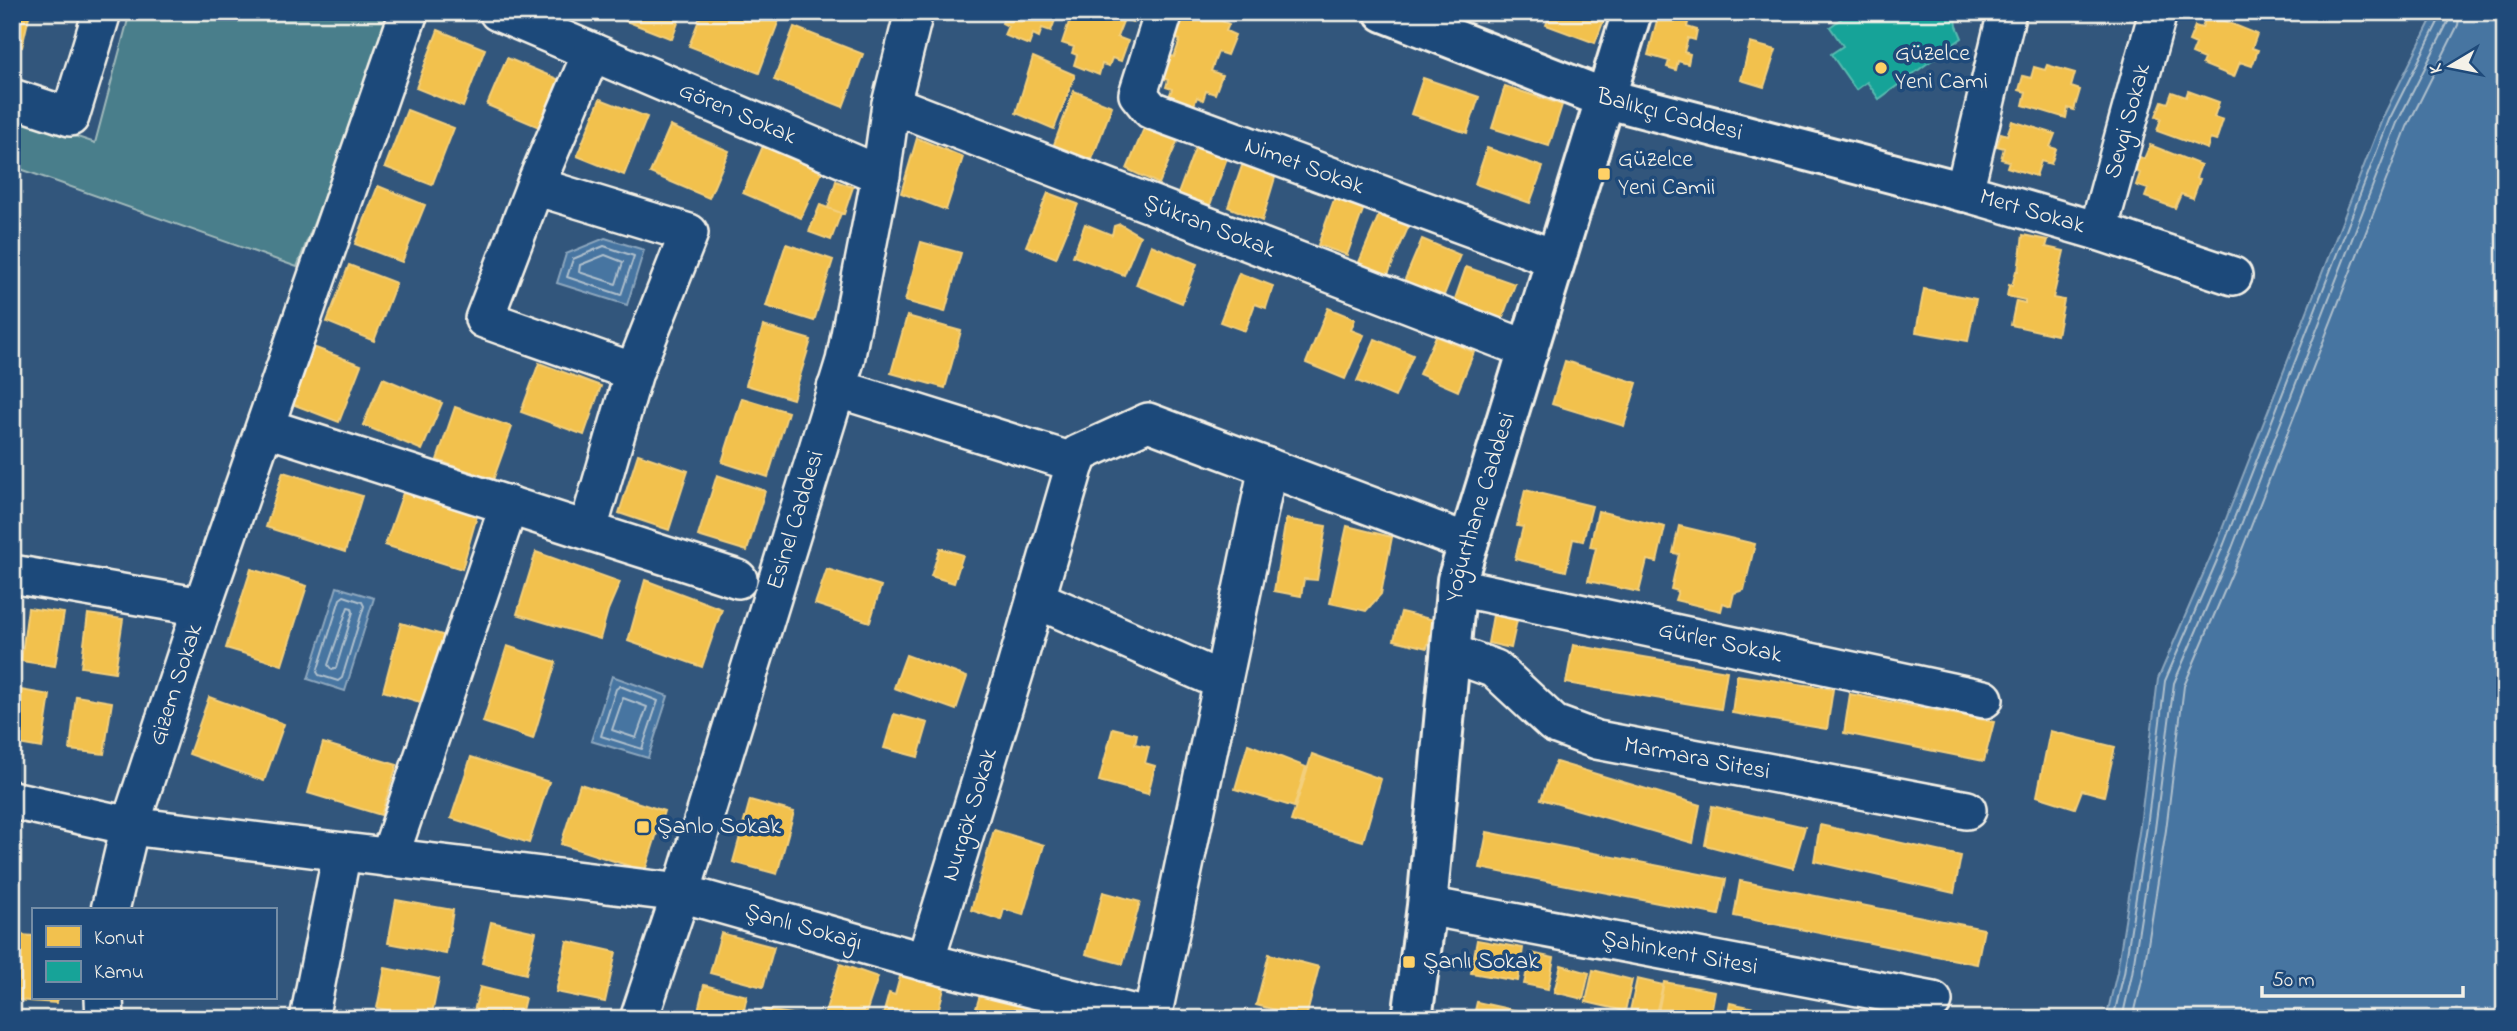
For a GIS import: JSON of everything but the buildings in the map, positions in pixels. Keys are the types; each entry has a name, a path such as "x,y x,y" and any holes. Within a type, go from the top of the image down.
{"main road":[{"name":"Yoğurthane Caddesi","path":"1412,1019 1427,906 1457,583 1632,12"},
{"name":"Balıkçı Caddesi","path":"1385,13 1604,98 1964,192"}],"street":[{"path":"12,98 70,117 102,12"},
{"path":"202,607 409,12"},
{"name":"Gören Sokak","path":"498,12 881,175"},
{"name":"Esinel Caddesi","path":"639,1019 681,893 845,361 881,175 891,104 914,12"},
{"name":"Nimet Sokak","path":"1164,12 1138,94 1152,110 1556,259"},
{"name":"Mert Sokak","path":"2007,12 1964,192 2098,231 2234,276"},
{"name":"Sevgi Sokak","path":"2098,231 2158,12"},
{"path":"592,52 535,186 484,319 634,372"},
{"name":"Şükran Sokak","path":"891,104 1529,350"},
{"path":"535,186 689,233 634,372 593,512"},
{"path":"836,388 1076,463 1078,454 1148,422 1469,543"},
{"path":"280,432 738,579"},
{"name":"Nurgök Sokak","path":"925,962 1076,463"},
{"path":"1153,1018 1268,467"},
{"path":"389,858 509,505"},
{"name":"Gizem Sokak","path":"12,574 202,607 130,826 110,908"},
{"name":"Gürler Sokak","path":"1457,583 1984,699"},
{"path":"1036,599 1222,681"},
{"name":"Marmara Sitesi","path":"1451,653 1494,670 1554,724 1597,740 1967,810"},
{"name":"Şanlı Sokağı","path":"12,800 130,826 681,893 925,962 1153,1018"},
{"path":"309,1019 342,852"},
{"name":"Şahinkent Sitesi","path":"1427,906 1933,1001"},
{"path":"104,1000 105,1019"}],"green space":[{"path":"130,12 395,12 297,267 12,166 12,115 95,143"}],"water":[{"path":"2435,12 2505,12 2505,1019 2106,1019 2117,972 2140,826 2158,679 2217,542 2383,117"},
{"path":"605,238 644,250 627,305 557,283 566,254"},
{"path":"337,587 374,598 345,691 308,679"},
{"path":"612,676 668,696 648,758 591,741"}],"place":[{"name":"Güzelce Yeni Cami","path":"1881,68"},
{"name":"Güzelce Yeni Camii","path":"1604,174"},
{"name":"Şanlo Sokak","path":"643,827"},
{"name":"Şanlı Sokak","path":"1409,962"}]}
